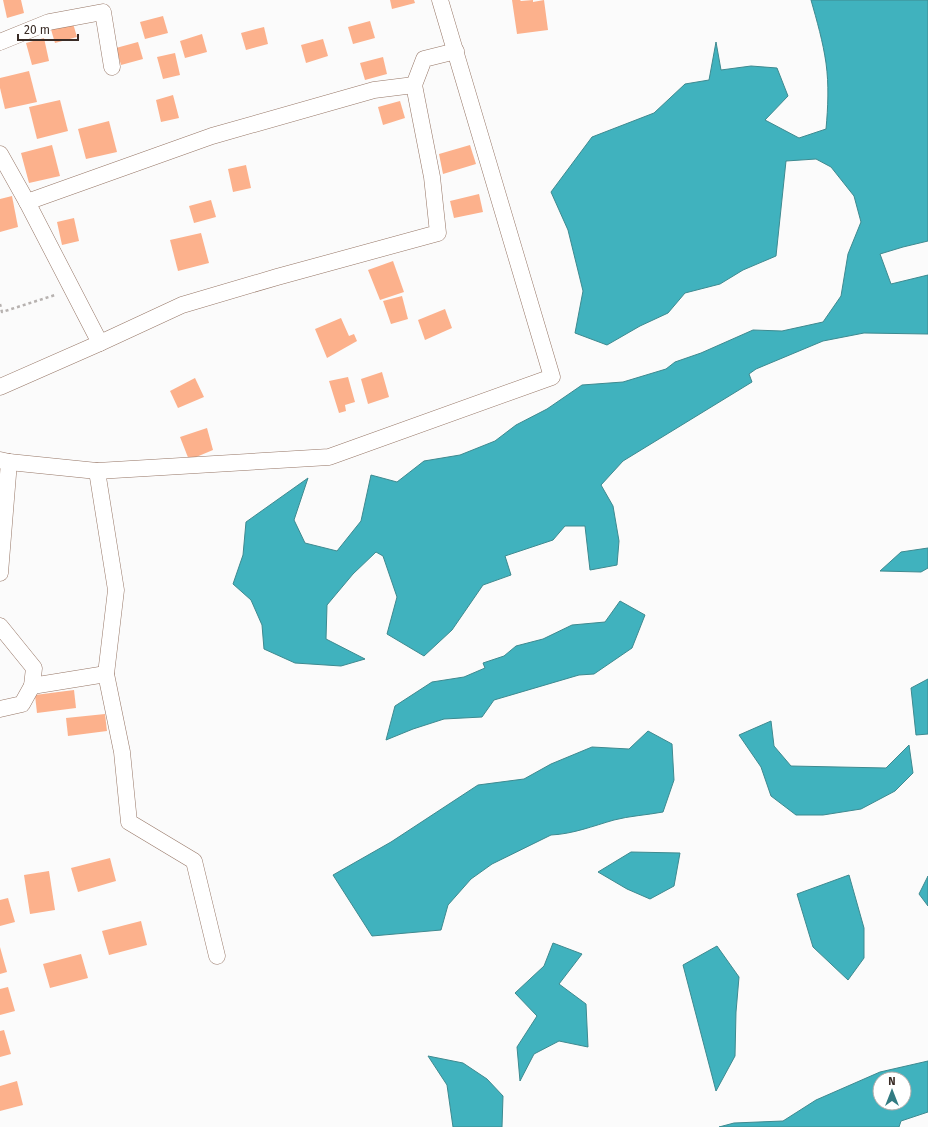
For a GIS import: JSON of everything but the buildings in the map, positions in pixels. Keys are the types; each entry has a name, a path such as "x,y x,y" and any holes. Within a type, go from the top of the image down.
{"street":[{"path":"0,572 5,461 98,471 329,457 552,377 440,0"},
{"path":"0,42 49,22 103,12 112,67"},
{"path":"0,387 182,305 277,277 438,233 432,177 414,85 424,59 456,51"},
{"path":"27,202 212,136 374,90 414,85"},
{"path":"0,154 27,202 100,343"},
{"path":"98,471 116,590 106,674 122,752 129,822 194,861 217,956"},
{"path":"0,626 34,668 32,686 22,704 0,709"},
{"path":"32,686 106,674"}],"path":[{"path":"0,304 2,312 73,289"}],"water":[{"path":"811,0 928,0 928,241 880,254 891,284 928,275 928,334 864,333 823,341 756,369 749,374 752,382 623,461 601,485 613,506 619,541 617,565 590,570 585,526 565,526 553,540 505,556 511,575 483,585 452,630 424,656 387,634 397,597 383,556 376,552 353,574 327,605 326,639 365,659 341,666 295,663 264,649 262,625 251,600 233,584 243,555 246,522 308,478 294,520 305,543 337,551 361,521 371,475 397,482 424,461 460,455 495,441 516,425 547,409 582,385 623,382 666,369 675,362 701,353 753,330 782,331 823,322 841,296 848,254 861,222 854,196 831,167 816,159 786,161 776,256 743,270 720,284 685,293 668,313 640,326 607,345 575,333 583,291 568,230 551,192 592,137 654,113 685,84 709,80 716,42 721,70 751,66 777,68 788,96 765,120 799,138 826,129 828,80 822,39"},
{"path":"928,548 928,568 921,572 880,571 901,552"},
{"path":"620,601 645,615 632,648 594,674 579,675 494,700 482,717 444,719 386,740 395,706 432,682 464,677 485,668 483,663 504,656 516,646 543,639 572,625 605,622"},
{"path":"928,679 928,734 916,735 911,688"},
{"path":"771,721 774,746 791,766 886,768 909,745 913,773 895,791 861,809 823,815 796,815 771,796 761,767 739,735"},
{"path":"648,731 672,744 674,780 663,812 620,819 575,831 551,835 492,864 471,879 448,905 441,930 372,936 333,875 391,842 478,785 524,779 551,764 592,747 629,749"},
{"path":"631,852 680,853 674,886 650,899 627,889 598,872"},
{"path":"849,875 864,928 864,958 848,980 813,947 797,894"},
{"path":"928,876 928,906 919,894"},
{"path":"553,943 582,954 559,984 586,1004 588,1047 559,1041 534,1054 520,1081 517,1047 537,1016 515,993 544,966"},
{"path":"717,946 739,977 736,1012 735,1056 716,1091 683,965"},
{"path":"428,1056 463,1063 487,1079 503,1096 502,1127 453,1127 447,1085"},
{"path":"928,1061 928,1112 901,1121 899,1127 719,1127 734,1123 783,1121 816,1100 872,1076 872,1111 912,1111 912,1071 884,1071"}]}
